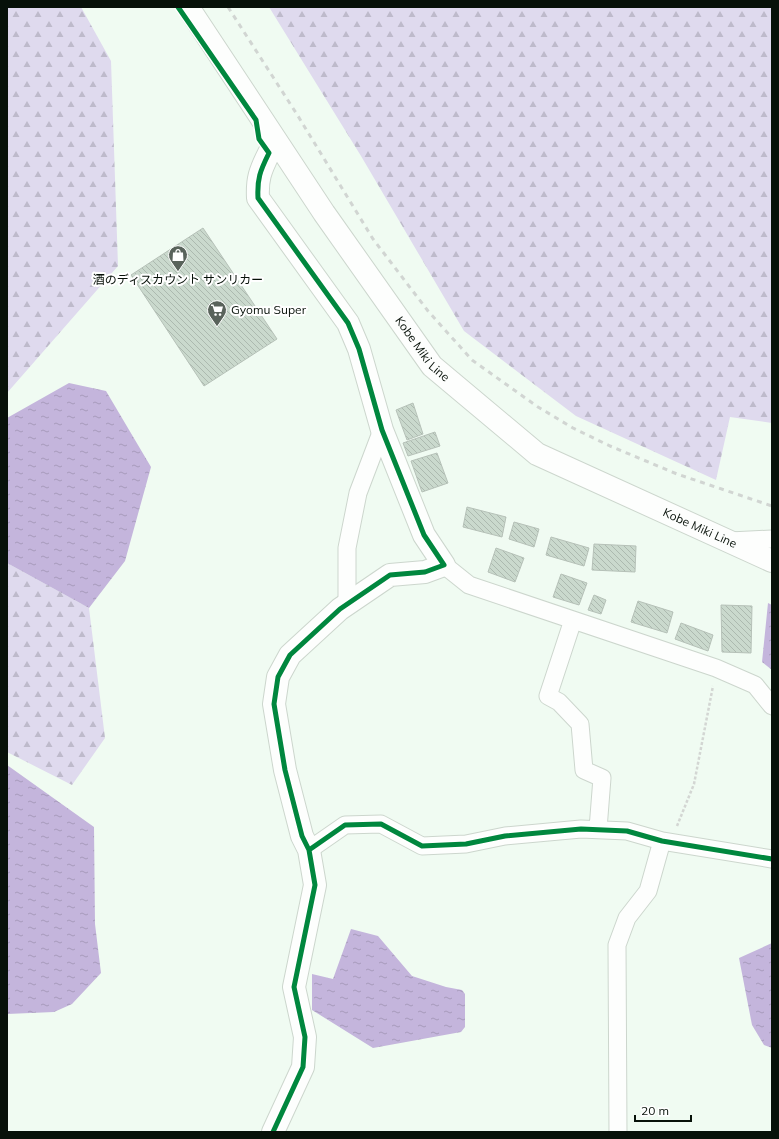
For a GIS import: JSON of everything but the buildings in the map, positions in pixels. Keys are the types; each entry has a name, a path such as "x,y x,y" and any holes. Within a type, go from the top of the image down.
{"main road":[{"name":"Kobe Miki Line","path":"188,7 324,213 432,366 537,454 772,561"},
{"path":"269,153 262,167 258,182 258,198 348,323 359,349 382,430 424,535 444,566 425,572 390,575 340,609 290,656 278,677 274,704 286,770 302,836 309,850 315,885 294,987 305,1037 303,1067 274,1132"}],"street":[{"path":"347,605 347,548 358,493 382,430"},
{"path":"728,541 772,539"},
{"path":"444,566 468,585 716,668 755,684 772,706"},
{"path":"573,620 548,696 559,702 580,724 584,770 602,778 598,830"},
{"path":"309,850 345,825 381,824 422,846 466,844 505,836 581,828 627,831 666,842 772,859"},
{"path":"618,1132 617,945 627,918 648,891 666,842"}],"path":[{"path":"666,842 694,784 716,668"}],"green space":[{"path":"7,7 81,7 111,61 118,266 7,393"},
{"path":"269,7 772,7 772,423 730,417 716,480 576,416 464,331 361,156"},
{"path":"7,563 89,608 105,738 72,785 7,752"}],"water":[{"path":"69,383 106,391 151,467 125,561 89,608 7,563 7,418"},
{"path":"768,603 772,605 772,670 762,662"},
{"path":"7,765 94,827 95,924 101,973 72,1004 54,1012 7,1014"},
{"path":"351,929 378,936 412,976 446,987 462,990 465,994 465,1027 461,1032 373,1048 312,1010 312,974 333,979"},
{"path":"772,943 772,1048 764,1045 752,1025 739,958"}],"railway":[{"path":"228,7 298,116 373,239 428,311 472,360 538,407 573,428 610,446 677,474 772,506"}],"cycle path":[{"path":"178,7 256,120 259,139 269,153 260,175 258,198 348,323 359,349 382,430 424,535 444,565 425,572 390,575 340,609 290,655 278,677 274,704 285,770 302,836 309,850 315,885 294,987 305,1037 303,1067 273,1132"},
{"path":"309,850 345,825 381,824 422,846 466,844 505,836 581,829 627,831 662,841 772,859"}],"place":[{"name":"酒のディスカウント サンリカー","path":"178,272"},
{"name":"Gyomu Super","path":"217,327"}]}
